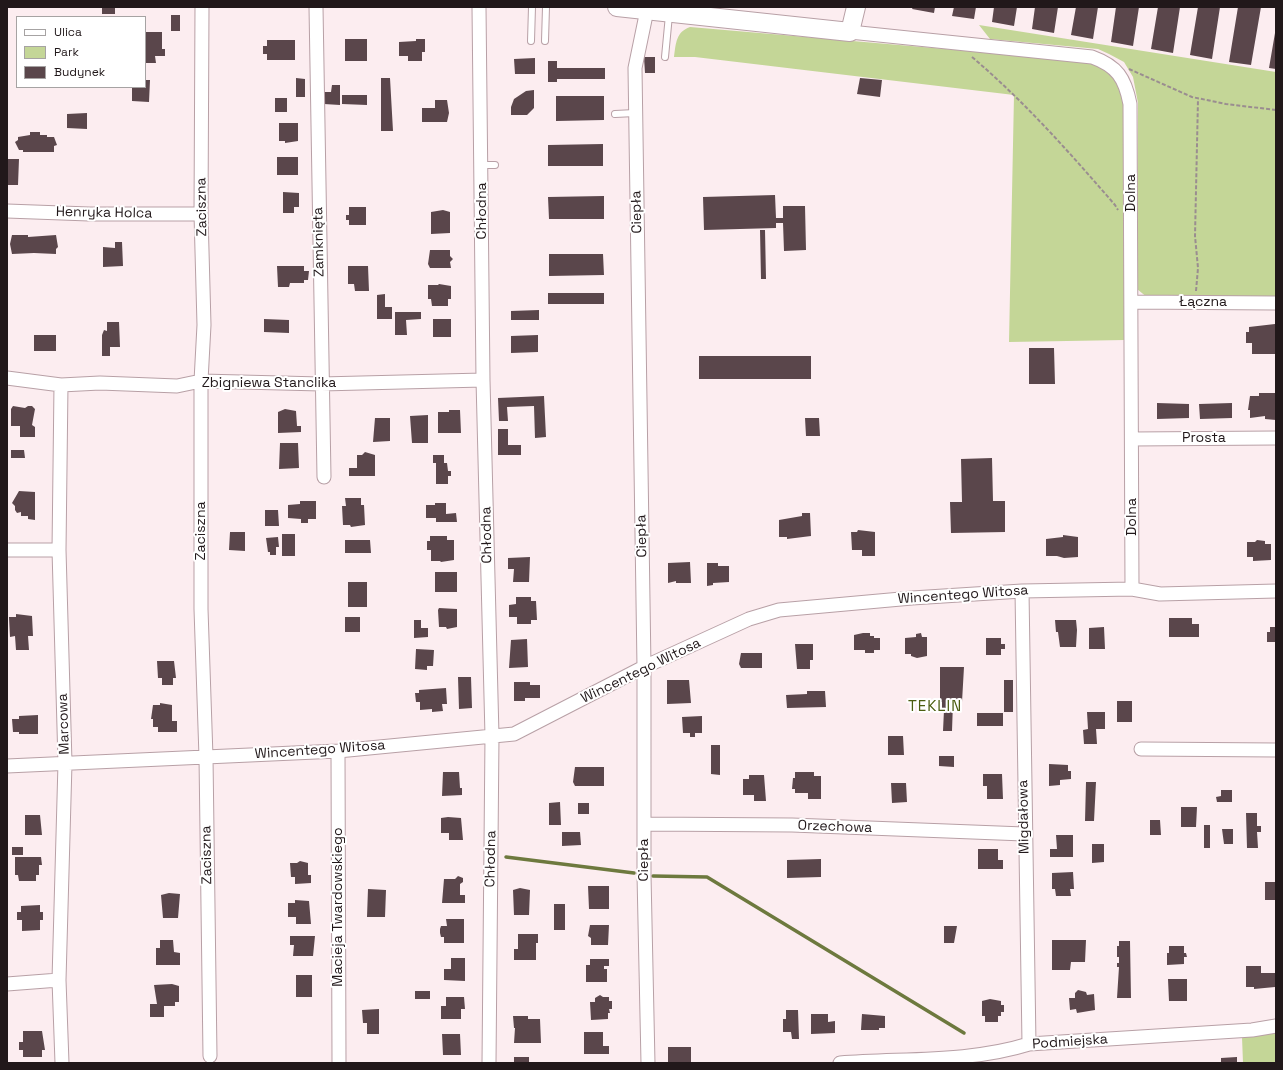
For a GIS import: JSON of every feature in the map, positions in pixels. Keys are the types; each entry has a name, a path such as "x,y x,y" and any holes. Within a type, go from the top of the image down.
{"street":[{"name":"Zaciszna","path":"202,7 201,214 204,325 201,381 200,609 206,757 210,1056"},
{"name":"Zamknięta","path":"316,7 321,384 324,477"},
{"name":"Chłodna","path":"479,7 488,165 484,380 492,736 489,1063"},
{"path":"617,7 850,32 856,7"},
{"name":"Ciepła","path":"647,10 635,68 635,114 644,668 644,890 648,1063"},
{"name":"Dolna","path":"850,32 1080,55 1104,61 1112,67 1125,83 1130,104 1132,589"},
{"name":"Henryka Holca","path":"7,211 90,214 201,214"},
{"name":"Łączna","path":"1131,302 1275,303"},
{"name":"Zbigniewa Stanclika","path":"7,378 61,385 100,383 177,386 201,381 321,384 484,380"},
{"name":"Marcowa","path":"61,385 59,550 65,763 59,980 62,1063"},
{"name":"Prosta","path":"1132,439 1276,438"},
{"path":"7,550 59,550"},
{"name":"Wincentego Witosa","path":"7,766 338,751 514,734 644,668 749,618 779,610 912,598 1022,591 1132,589 1160,594 1276,592"},
{"name":"Migdałowa","path":"1022,591 1024,834 1029,1044"},
{"path":"1141,749 1276,750"},
{"name":"Macieja Twardowskiego","path":"338,751 339,1063"},
{"name":"Orzechowa","path":"645,824 792,825 1024,834"},
{"path":"7,984 59,980"},
{"name":"Podmiejska","path":"840,1063 968,1056 1004,1057 1029,1044 1252,1030 1276,1026"}],"lane":[{"path":"531,41 532,7"},
{"path":"545,41 546,7"},
{"path":"665,57 669,12"},
{"path":"615,114 635,114"}],"path":[{"path":"954,42 1016,96 1076,159 1115,205 1118,211"},
{"path":"1112,67 1133,70 1198,99 1276,110"},
{"path":"1195,302 1198,268 1195,236 1198,99"},
{"path":"1276,236 1276,263"}],"green space":[{"path":"979,25 1276,72 1276,296 1148,298 1137,289 1138,103 1133,77 1124,62 1098,49 990,39"},
{"path":"690,27 1066,60 1093,64 1108,70 1117,81 1125,101 1125,340 1009,342 1014,95 695,57 674,57 679,35 685,29"},
{"path":"1276,1033 1276,1063 1243,1063 1242,1037"}],"building":[{"path":"102,7 115,7 115,14 102,14"},
{"path":"913,7 935,7 934,13 912,9"},
{"path":"954,7 976,7 974,19 952,16"},
{"path":"994,7 1017,7 1014,26 992,22"},
{"path":"1035,7 1058,7 1054,33 1032,29"},
{"path":"1076,7 1098,7 1093,39 1071,35"},
{"path":"1116,7 1139,7 1133,46 1111,42"},
{"path":"1158,7 1180,7 1173,53 1151,49"},
{"path":"1198,7 1220,7 1212,59 1190,55"},
{"path":"1238,7 1261,7 1251,65 1229,62"},
{"path":"171,15 180,15 180,31 171,31"},
{"path":"146,32 162,32 162,49 165,49 165,56 155,56 156,63 146,63"},
{"path":"1276,33 1276,69 1269,68"},
{"path":"345,39 367,39 367,61 345,61"},
{"path":"416,39 425,39 425,52 422,52 422,61 408,61 408,56 399,56 399,42 416,41"},
{"path":"267,40 295,40 295,60 267,60 267,54 263,54 263,46 267,46"},
{"path":"644,57 655,57 655,73 645,73"},
{"path":"535,58 535,74 515,74 514,59"},
{"path":"548,61 557,61 557,68 605,68 605,79 557,79 557,82 548,82"},
{"path":"296,78 305,79 305,97 296,97"},
{"path":"381,78 390,78 393,131 381,131"},
{"path":"860,78 882,80 880,97 857,94"},
{"path":"146,80 150,80 149,102 132,101 132,88 146,88"},
{"path":"332,85 340,85 340,105 324,104 324,92 331,92"},
{"path":"534,90 534,108 527,115 511,115 511,107 514,99 526,91"},
{"path":"342,95 367,95 367,105 342,104"},
{"path":"556,96 604,96 604,120 556,121"},
{"path":"275,98 287,98 287,112 275,112"},
{"path":"435,100 447,100 449,113 447,122 422,122 422,108 435,108"},
{"path":"87,113 87,129 67,128 67,114"},
{"path":"279,123 298,123 298,141 285,143 285,141 279,141"},
{"path":"30,132 40,132 40,135 54,137 57,145 54,146 54,152 23,152 23,150 19,150 15,142 18,140 18,137 30,135"},
{"path":"603,144 603,166 548,166 548,145"},
{"path":"277,157 298,157 298,175 277,175"},
{"path":"7,159 19,159 18,185 7,185"},
{"path":"283,192 299,193 299,207 294,207 294,213 283,213"},
{"path":"775,195 776,218 783,218 783,206 805,206 806,250 784,251 783,223 776,223 776,228 704,230 703,197"},
{"path":"604,196 604,219 549,219 548,197"},
{"path":"349,207 366,207 366,225 349,225 349,220 346,220 346,215 349,215"},
{"path":"443,210 450,212 450,233 431,234 431,212"},
{"path":"760,230 765,230 766,279 761,279"},
{"path":"12,235 28,235 28,237 56,235 58,247 56,249 56,254 12,254 10,244"},
{"path":"115,242 122,242 123,266 103,267 103,247 115,248"},
{"path":"430,250 450,250 450,256 453,259 450,262 451,268 430,268 428,264"},
{"path":"549,254 603,254 604,275 549,276"},
{"path":"277,266 304,266 304,271 309,271 308,280 304,280 304,283 290,283 289,287 278,287"},
{"path":"348,266 368,266 369,291 355,291 354,284 348,284"},
{"path":"439,284 451,286 451,299 448,299 448,306 432,306 431,299 428,299 428,285"},
{"path":"548,293 604,293 604,304 548,304"},
{"path":"385,294 385,307 392,307 392,319 377,319 377,295"},
{"path":"539,310 539,320 511,320 511,311"},
{"path":"395,312 421,312 421,319 406,320 407,335 395,335"},
{"path":"264,319 289,320 289,333 264,332"},
{"path":"433,319 451,319 451,337 433,337"},
{"path":"107,322 119,322 120,347 110,347 110,356 102,356 102,335 104,330 107,331"},
{"path":"1275,324 1276,354 1252,354 1252,343 1246,343 1246,332 1249,332 1249,327"},
{"path":"34,335 56,335 56,351 34,351"},
{"path":"538,335 538,352 511,353 511,336"},
{"path":"1029,348 1054,348 1055,384 1029,384"},
{"path":"699,356 811,356 811,379 699,379"},
{"path":"1259,393 1276,393 1276,420 1265,419 1265,416 1250,418 1250,410 1248,410 1250,396 1259,396"},
{"path":"544,396 546,437 535,438 534,406 507,407 508,421 499,421 498,398"},
{"path":"1157,403 1189,404 1189,418 1157,419"},
{"path":"1232,403 1232,418 1200,419 1199,404"},
{"path":"13,406 25,408 32,406 35,409 32,425 35,427 35,437 20,437 20,426 11,426 11,409"},
{"path":"285,409 296,411 297,426 301,426 301,432 278,433 278,412"},
{"path":"449,410 460,410 461,433 438,433 438,412 449,412"},
{"path":"428,415 428,443 412,443 410,416"},
{"path":"375,418 390,418 390,441 373,442"},
{"path":"805,418 819,418 820,436 806,436"},
{"path":"498,429 508,429 508,445 521,445 521,455 498,455"},
{"path":"280,443 298,443 299,468 279,469"},
{"path":"11,450 24,450 25,458 11,458"},
{"path":"365,452 375,455 375,476 349,476 349,468 357,468 357,455 362,455"},
{"path":"433,455 444,455 444,463 447,463 448,471 451,471 451,476 448,476 448,484 436,484 436,463 433,463"},
{"path":"992,458 993,501 1005,501 1005,532 951,533 950,502 962,502 961,459"},
{"path":"19,491 35,492 35,520 28,519 28,516 21,516 21,512 17,513 15,510 15,506 12,503"},
{"path":"345,498 361,498 361,505 364,505 365,525 351,527 350,525 343,525 342,506 346,506"},
{"path":"300,501 316,501 316,519 308,519 308,523 301,523 301,519 288,518 288,505 300,504"},
{"path":"435,503 446,503 446,514 456,513 457,522 436,522 436,518 426,518 426,505 435,505"},
{"path":"265,510 278,510 279,526 265,526"},
{"path":"802,513 810,513 811,536 787,539 787,537 779,537 779,520 802,516"},
{"path":"858,530 875,532 875,556 862,556 862,550 852,550 851,532 857,532"},
{"path":"230,532 245,532 245,551 229,550"},
{"path":"282,534 295,534 295,556 282,556"},
{"path":"1063,535 1078,537 1078,557 1064,558 1057,556 1046,556 1046,539 1063,537"},
{"path":"430,536 447,536 447,540 454,540 454,560 441,562 431,561 431,550 427,550 427,541 430,541"},
{"path":"278,537 279,547 276,547 276,555 270,555 270,552 268,552 266,538"},
{"path":"345,540 370,540 371,553 345,553"},
{"path":"1257,540 1265,541 1265,544 1271,544 1271,560 1253,561 1253,557 1247,557 1247,542 1255,542"},
{"path":"530,557 529,582 513,582 514,569 508,569 508,558"},
{"path":"690,562 691,583 676,583 676,581 668,583 668,563"},
{"path":"707,563 718,563 718,566 729,566 729,582 713,583 713,585 707,586"},
{"path":"435,572 457,572 457,592 435,592"},
{"path":"348,582 367,582 367,607 348,607"},
{"path":"516,597 531,597 531,601 536,601 537,620 531,620 531,624 517,624 517,617 509,617 509,605 516,604"},
{"path":"439,608 457,609 457,627 447,629 446,627 439,627"},
{"path":"16,614 32,616 33,636 28,636 29,650 16,650 15,636 10,637 9,617 16,617"},
{"path":"345,617 360,617 360,632 345,632"},
{"path":"1169,618 1192,618 1192,624 1199,624 1199,637 1169,637"},
{"path":"414,620 421,620 421,628 428,628 428,637 414,638"},
{"path":"1055,620 1076,620 1076,647 1060,647 1058,632 1056,632"},
{"path":"1104,627 1105,649 1089,649 1089,628"},
{"path":"1270,627 1276,627 1276,642 1267,642 1267,632 1270,632"},
{"path":"870,633 870,636 874,636 874,638 880,638 880,650 874,650 874,653 865,653 865,650 854,650 854,635"},
{"path":"921,633 922,637 927,637 927,656 917,658 911,656 911,654 905,654 905,638 916,637 916,634"},
{"path":"986,638 1001,638 1001,644 1005,644 1005,649 1001,649 1001,655 986,655"},
{"path":"527,639 528,667 509,668 511,640"},
{"path":"795,644 813,644 813,660 810,660 810,669 797,669"},
{"path":"416,649 434,650 433,666 427,666 427,670 415,669"},
{"path":"741,653 762,653 762,668 741,668 739,664"},
{"path":"157,661 174,661 176,678 173,678 173,685 162,685 162,678 158,678"},
{"path":"940,667 964,667 962,702 953,702 952,731 943,731 944,710 942,709 942,702 940,702"},
{"path":"458,677 471,677 472,708 459,709"},
{"path":"667,680 689,680 691,703 667,704"},
{"path":"1004,680 1013,680 1013,712 1004,712"},
{"path":"514,682 530,682 530,685 540,685 540,698 525,698 525,701 514,701"},
{"path":"446,688 447,704 442,704 443,711 432,712 432,709 420,710 420,702 416,702 415,693 419,693 419,690"},
{"path":"807,691 825,691 826,707 787,708 786,695 807,694"},
{"path":"1117,701 1132,701 1132,722 1117,722"},
{"path":"160,703 172,705 172,721 177,721 177,732 158,732 158,727 153,727 153,719 151,719 153,705 160,705"},
{"path":"1087,712 1105,712 1105,729 1096,729 1097,744 1084,744 1083,730 1088,729"},
{"path":"977,713 1003,713 1003,726 977,726"},
{"path":"38,715 38,734 19,734 19,732 13,732 12,719 19,719 19,716"},
{"path":"702,716 702,733 695,733 695,737 690,737 690,733 683,733 682,717"},
{"path":"888,736 903,736 904,755 888,755"},
{"path":"711,745 720,745 720,775 711,774"},
{"path":"939,756 954,756 954,767 939,766"},
{"path":"1049,764 1068,765 1068,771 1071,771 1071,779 1060,780 1060,785 1049,786"},
{"path":"575,767 604,767 604,786 575,786 573,782"},
{"path":"443,772 459,772 462,795 442,796"},
{"path":"795,772 814,772 814,776 821,776 821,799 808,799 808,793 795,793 795,789 792,789"},
{"path":"983,774 1002,774 1003,799 987,799 987,786 983,786"},
{"path":"749,775 764,775 766,801 754,801 754,795 743,795 743,779 749,779"},
{"path":"1086,782 1096,782 1094,821 1085,821"},
{"path":"891,783 906,783 907,802 892,803"},
{"path":"1221,790 1232,790 1232,802 1217,802 1216,797 1221,796"},
{"path":"560,802 561,825 549,825 549,803"},
{"path":"578,803 589,803 589,814 578,814"},
{"path":"1181,807 1197,807 1196,827 1181,827"},
{"path":"1246,813 1257,813 1257,826 1261,826 1261,832 1257,832 1258,848 1247,848"},
{"path":"25,815 40,815 42,835 25,835"},
{"path":"441,818 461,818 463,840 449,840 449,833 441,833"},
{"path":"1150,820 1160,820 1161,835 1150,835"},
{"path":"1204,825 1210,825 1210,848 1204,848"},
{"path":"1222,829 1233,829 1233,844 1224,844"},
{"path":"562,832 580,832 581,845 562,846"},
{"path":"1056,835 1073,835 1073,857 1050,857 1050,849 1057,849"},
{"path":"1092,844 1104,844 1104,862 1092,863"},
{"path":"12,847 23,847 23,855 12,855"},
{"path":"978,849 998,849 998,860 1003,860 1003,869 978,869"},
{"path":"15,857 41,857 42,865 39,865 39,875 36,875 36,881 19,881 18,875 15,875"},
{"path":"821,859 821,877 787,878 787,860"},
{"path":"300,861 308,863 308,875 311,875 311,883 295,884 295,877 291,877 290,863 297,863"},
{"path":"1073,872 1074,889 1070,889 1071,896 1056,896 1055,889 1052,889 1052,873"},
{"path":"458,876 463,878 463,882 460,884 460,895 465,895 465,903 442,903 444,879 455,879"},
{"path":"1265,882 1276,882 1276,900 1265,900"},
{"path":"588,886 609,886 609,909 589,909"},
{"path":"520,888 530,890 529,915 514,915 513,890"},
{"path":"368,889 386,890 385,917 367,917"},
{"path":"169,893 180,894 178,918 163,918 161,895"},
{"path":"295,900 309,901 311,924 296,924 296,917 288,917 288,903 295,903"},
{"path":"554,904 565,904 565,930 554,930"},
{"path":"40,905 40,912 43,912 43,920 40,920 40,930 22,931 22,920 17,920 17,912 21,912 21,906"},
{"path":"446,919 464,919 464,943 444,943 444,937 441,937 440,929 441,926 447,926"},
{"path":"590,925 609,925 608,945 591,945 591,938 588,936"},
{"path":"944,926 957,926 954,943 944,943"},
{"path":"518,934 538,934 538,943 536,943 536,960 514,960 514,949 518,949"},
{"path":"290,936 315,936 313,956 293,956 294,945 290,945"},
{"path":"160,940 173,940 174,952 180,953 180,965 156,965 156,948 160,948"},
{"path":"1052,940 1086,940 1085,962 1071,962 1070,970 1052,970"},
{"path":"1119,941 1130,941 1131,998 1117,998 1119,967 1117,967 1117,963 1119,963 1119,957 1117,957 1117,946 1119,946"},
{"path":"1169,946 1184,946 1184,953 1186,953 1187,957 1184,957 1184,964 1167,965 1167,953 1169,953"},
{"path":"451,958 465,958 465,981 444,980 444,969 451,969"},
{"path":"590,959 609,959 609,966 604,966 604,969 607,969 607,982 586,982 586,965 590,965"},
{"path":"1246,966 1261,966 1261,973 1275,973 1275,987 1254,989 1254,987 1246,987"},
{"path":"296,975 312,975 312,997 296,997"},
{"path":"1168,979 1187,979 1187,1001 1169,1001"},
{"path":"172,984 179,986 179,1002 175,1002 175,1006 164,1006 164,1017 150,1017 150,1004 157,1004 154,985"},
{"path":"1078,990 1086,992 1087,995 1094,994 1095,1010 1077,1013 1076,1009 1070,1010 1069,998 1075,998 1075,993"},
{"path":"415,991 430,991 430,999 415,999"},
{"path":"600,995 603,997 609,997 609,1001 612,1001 612,1009 609,1009 610,1013 608,1013 608,1019 591,1020 590,1002 595,1002 595,998"},
{"path":"446,997 464,997 465,1009 461,1009 461,1019 441,1019 441,1006 446,1006"},
{"path":"990,999 1001,1001 1001,1005 1004,1005 1004,1012 1001,1012 1001,1016 998,1016 998,1022 985,1022 985,1016 982,1016 982,1001"},
{"path":"379,1009 379,1034 367,1034 367,1023 363,1023 362,1010"},
{"path":"786,1010 798,1010 799,1039 792,1039 791,1032 783,1032 783,1019 786,1019"},
{"path":"811,1014 828,1014 828,1022 835,1021 835,1033 811,1034"},
{"path":"862,1014 885,1016 885,1028 879,1028 879,1030 861,1030"},
{"path":"513,1016 528,1016 528,1019 540,1019 541,1043 514,1043 515,1028"},
{"path":"23,1031 42,1031 45,1050 42,1050 42,1057 23,1057 23,1050 19,1050 19,1042 23,1042"},
{"path":"584,1032 603,1032 603,1046 609,1046 609,1054 584,1054"},
{"path":"442,1034 460,1034 461,1055 443,1055"},
{"path":"668,1047 691,1047 691,1063 668,1063"},
{"path":"514,1057 529,1057 529,1063 514,1063"},
{"path":"1237,1057 1237,1063 1221,1063 1221,1058"}],"waterway":[{"path":"506,857 634,873"},
{"path":"653,876 707,877 964,1033"}],"district":[{"name":"TEKLIN","path":"935,707"}]}
